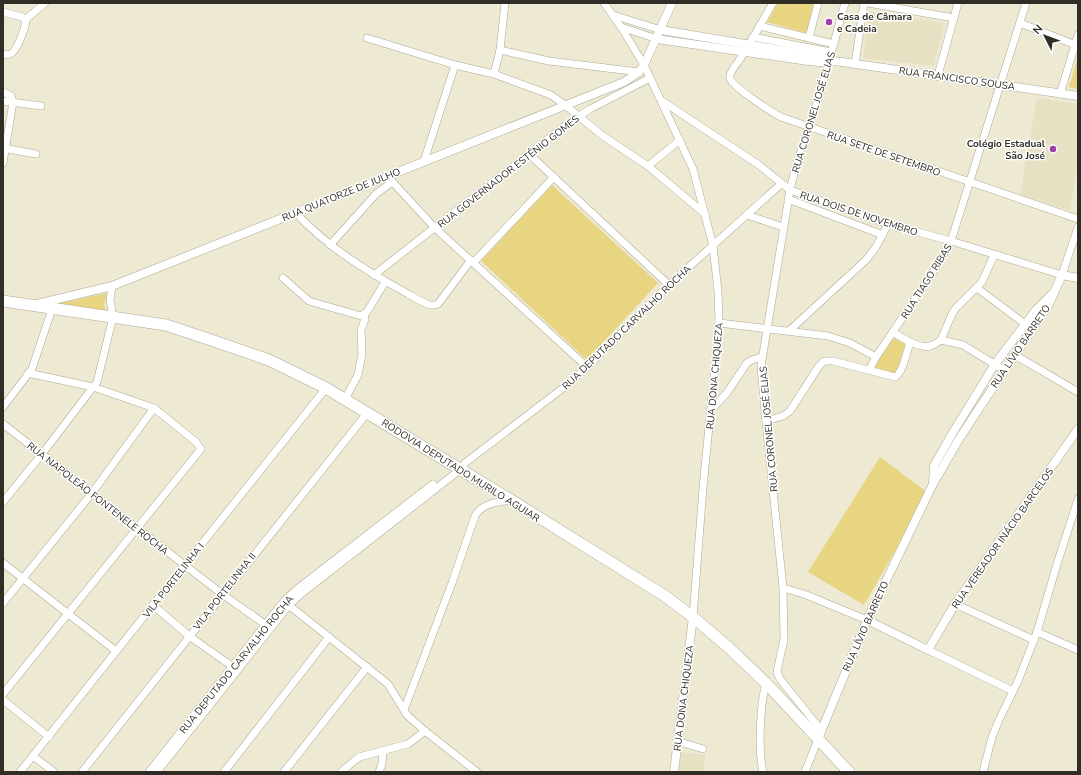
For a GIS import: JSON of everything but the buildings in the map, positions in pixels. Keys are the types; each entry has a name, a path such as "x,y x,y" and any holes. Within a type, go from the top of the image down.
{"highway":[{"name":"RODOVIA DEPUTADO MURILO AGUIAR","path":"3,301 166,325 268,360 326,388 461,466 511,500 665,596 694,617 728,647 819,735 849,772"}],"street":[{"path":"24,18 45,3"},
{"path":"494,74 500,50 505,3"},
{"name":"RUA DONA CHIQUEZA","path":"604,3 621,27 642,68 650,78 693,169 713,246 718,291 719,323 697,560 694,617 674,772"},
{"path":"500,50 549,61 642,68 657,39 672,3"},
{"name":"RUA SETE DE SETEMBRO","path":"773,3 730,75 731,82 773,113 808,127 1078,219"},
{"path":"809,38 818,3"},
{"name":"RUA CORONEL JOSÉ ELIAS","path":"819,735 778,676 778,666 784,632 783,588 761,377 762,357 790,190 808,127 831,58 846,3"},
{"path":"855,64 864,3"},
{"path":"868,3 954,18"},
{"path":"938,75 958,3"},
{"name":"RUA TIAGO RIBAS","path":"869,370 876,357 937,266 951,241 1026,3"},
{"path":"3,12 24,18"},
{"name":"RUA FRANCISCO SOUSA","path":"613,15 661,30 706,38 747,48 810,58 831,58"},
{"path":"3,54 12,53 22,36 26,24 24,18"},
{"path":"1020,23 1076,46"},
{"path":"759,26 834,44"},
{"name":"RUA FRANCISCO SOUSA","path":"621,27 657,39 704,46 747,48"},
{"path":"1060,94 1076,46 1078,34"},
{"name":"RUA FRANCISCO SOUSA","path":"753,37 855,64 1078,96"},
{"path":"367,38 456,65 494,74 551,95 566,105 603,136 648,166 705,214"},
{"path":"704,46 706,38"},
{"path":"424,161 456,65"},
{"name":"RUA QUATORZE DE JULHO","path":"31,306 112,286 296,213 390,179 424,161 624,82 642,68"},
{"name":"RUA GOVERNADOR ESTÊNIO GOMES","path":"374,275 579,116 650,78"},
{"path":"3,92 10,95 12,100 4,148 3,164"},
{"path":"3,101 12,100 41,106"},
{"name":"RUA DOIS DE NOVEMBRO","path":"662,101 759,165 790,190 888,224 951,241 1062,275 1078,278"},
{"path":"648,166 680,140"},
{"path":"4,148 36,154"},
{"path":"529,154 669,285"},
{"path":"296,213 330,245 374,275 426,303 435,306 472,261 554,177"},
{"path":"330,245 390,179 435,228 587,367"},
{"name":"RUA DEPUTADO CARVALHO ROCHA","path":"157,772 286,603 307,590 376,532 563,388 587,367 669,285 781,184"},
{"path":"788,200 883,235"},
{"path":"747,215 784,226"},
{"path":"790,330 866,260 876,247 888,224"},
{"name":"RUA LÍVIO BARRETO","path":"805,772 867,620 933,484 959,439 1048,306 1062,275 1078,227"},
{"path":"941,340 948,321 956,308 982,282 994,255"},
{"path":"283,278 309,301 355,315 364,315"},
{"path":"345,399 358,375 362,354 361,330 365,319 364,315 386,282"},
{"path":"3,502 97,382 113,317 110,300 112,286"},
{"path":"977,288 1033,330"},
{"name":"RUA LÍVIO BARRETO","path":"933,484 933,472 937,460 995,364 1036,310 1056,290"},
{"path":"3,407 32,368 52,309"},
{"path":"719,323 790,330 828,336 850,343 876,357"},
{"path":"893,332 910,342 928,346 941,340 963,345 1004,370"},
{"path":"766,421 783,416 790,411 818,366 824,361 833,361 890,377 897,376 901,369 910,342"},
{"path":"1015,355 1078,392"},
{"path":"710,411 726,394 747,363 762,357"},
{"path":"3,694 201,449 196,442 154,408 93,387 28,373"},
{"name":"VILA PORTELINHA I","path":"20,772 326,388"},
{"path":"3,603 92,494 154,408"},
{"name":"VILA PORTELINHA II","path":"82,772 368,412"},
{"name":"RUA NAPOLEÃO FONTENELE ROCHA","path":"3,424 222,594 268,626"},
{"name":"RUA VEREADOR INÁCIO BARCELOS","path":"928,650 955,604 1078,429"},
{"path":"983,772 994,731 1020,676 1037,632 1078,499"},
{"path":"404,710 452,583 475,516 481,508 511,500"},
{"path":"3,563 116,651"},
{"path":"783,588 804,594 867,620 1013,691"},
{"path":"286,603 388,684 407,715 424,731 477,772"},
{"path":"955,604 1034,640"},
{"path":"153,605 189,636 235,669"},
{"path":"1037,632 1078,650"},
{"path":"224,772 329,637"},
{"path":"285,772 367,667"},
{"name":"RUA DEPUTADO CARVALHO ROCHA","path":"149,772 235,669"},
{"path":"762,772 760,753 762,715 766,683"},
{"path":"3,700 49,737"},
{"path":"341,772 359,757 408,744 424,731"},
{"path":"677,741 703,750"},
{"path":"379,772 382,764 383,751"},
{"path":"33,756 54,772"}],"shaded area":[{"path":"778,3 814,3 806,33 767,22"},
{"path":"869,12 945,23 933,66 863,58"},
{"path":"1078,56 1078,89 1069,87"},
{"name":"Colégio Estadual São José","path":"1037,98 1078,104 1078,161 1070,210 1020,195"},
{"path":"552,185 658,283 587,360 481,261"},
{"path":"107,293 104,305 106,311 56,304"},
{"path":"894,338 905,344 896,374 874,367"},
{"path":"880,457 928,493 864,605 808,572"},
{"path":"681,752 706,755 703,772 678,772"}],"place":[{"name":"Casa de Câmara e Cadeia","path":"829,22"},
{"name":"Colégio Estadual São José","path":"1053,149"}]}
